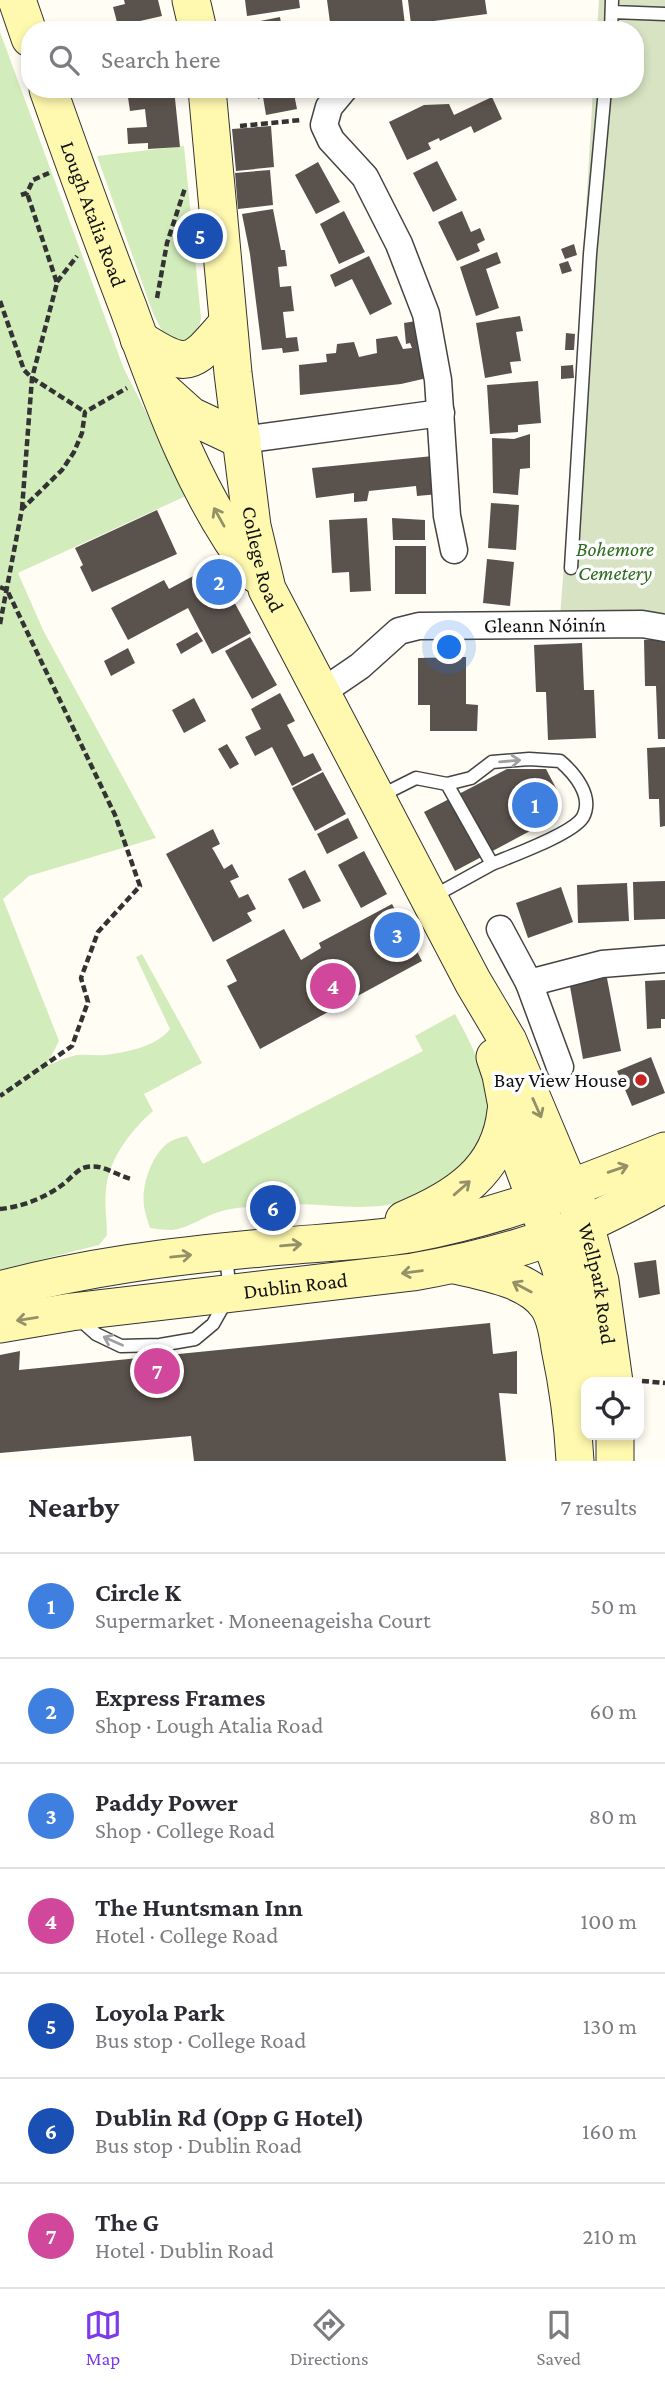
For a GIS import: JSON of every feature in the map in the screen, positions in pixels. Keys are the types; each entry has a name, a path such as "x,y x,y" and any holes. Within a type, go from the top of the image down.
{"main road":[{"path":"16,0 24,21"},
{"path":"191,0 196,21"},
{"name":"Lough Atalia Road","path":"52,98 147,324 155,380 201,484 236,548 267,589"},
{"name":"College Road","path":"208,98 228,324 252,526 267,589 473,982 508,1041 571,1187"},
{"path":"147,324 164,354 189,360 201,355 228,324"},
{"name":"Lough Atalia Road","path":"155,380 191,416 242,440"},
{"name":"College Road","path":"473,982 501,1076 513,1138 534,1202"},
{"path":"357,1239 446,1201 460,1191 499,1145 507,1104"},
{"name":"Dublin Road","path":"0,1324 71,1312 140,1282 225,1251 412,1233 485,1217 534,1202 665,1151"},
{"name":"Dublin Road","path":"0,1290 44,1278 140,1282 230,1294 413,1272 455,1265 549,1237 585,1224 665,1184"},
{"name":"Wellpark Road","path":"571,1187 585,1224 621,1377"},
{"name":"Wellpark Road","path":"534,1202 560,1266 584,1377"},
{"path":"455,1265 504,1278 527,1288 549,1307 556,1326 571,1402 575,1461"},
{"path":"591,1440 592,1461"},
{"path":"615,1440 615,1461"}],"street":[{"path":"336,98 325,121 331,140 365,177 399,244 414,280 434,348 447,516 454,550"},
{"path":"242,440 441,413"},
{"name":"Gleann Nóinín","path":"322,692 360,666 400,631 419,626 642,624 665,628"},
{"path":"499,929 529,983 561,1067"},
{"path":"529,983 602,964 665,959"}],"lane":[{"path":"612,6 665,14"},
{"path":"571,568 590,254 604,98"},
{"path":"378,797 415,778 447,784 471,778 492,762 528,759 560,761 578,780 585,804 583,817 572,828 492,864 430,898"},
{"path":"447,784 492,864"},
{"path":"71,1312 96,1334 121,1346 160,1345 195,1339 213,1324 230,1294 225,1251"}],"path":[{"path":"147,324 167,243 187,179 212,144 325,121"},
{"path":"56,171 33,180 24,194 57,283"},
{"path":"0,624 22,509 32,377 57,283 75,257 87,253"},
{"path":"1,301 24,370 85,412"},
{"path":"85,412 155,380"},
{"path":"22,509 62,470 74,452 82,433 85,412"},
{"path":"0,587 7,590 115,814 140,886 98,932 81,978 89,1002 72,1046 0,1096"},
{"path":"0,1209 40,1198 59,1188 83,1168 105,1168 131,1179"},
{"path":"644,1383 665,1384"}],"green space":[{"name":"Bohemore Cemetery","path":"599,0 665,0 665,613 560,617 592,98 644,98 644,21 598,21"},
{"path":"0,32 21,89 21,98 24,98 124,369 188,495 18,573 43,630 156,838 29,876 3,899 59,1041 46,1066 77,1055 105,1055 140,1048 157,1040 170,1029 136,957 142,954 202,1063 144,1094 153,1111 129,1136 111,1168 105,1195 107,1235 99,1245 0,1270"},
{"path":"184,146 201,318 193,338 178,342 163,333 153,313 97,156"},
{"path":"455,1014 483,1073 490,1109 487,1126 479,1143 453,1172 437,1184 420,1194 387,1205 359,1207 289,1204 241,1207 216,1213 178,1229 150,1228 144,1206 146,1180 158,1153 171,1141 187,1136 203,1164 423,1051 415,1036"}],"building":[{"path":"124,0 158,0 162,16 140,21 117,21 113,7 125,4"},
{"path":"245,0 299,0 300,8 247,16"},
{"path":"327,0 402,0 405,21 330,21"},
{"path":"408,0 485,0 487,14 434,21 411,21"},
{"path":"280,17 281,21 260,21"},
{"path":"128,98 175,98 180,147 148,149 148,143 128,144 127,128 147,127 145,109 130,111"},
{"path":"263,98 295,98 297,109 266,115"},
{"path":"492,98 502,119 474,133 471,126 440,141 439,138 428,143 431,149 407,160 389,122 424,105 449,104 454,115"},
{"path":"271,126 274,167 236,171 232,129"},
{"path":"437,161 457,200 433,212 413,173"},
{"path":"318,162 340,202 316,214 295,175"},
{"path":"270,170 273,205 238,209 235,173"},
{"path":"273,209 287,266 278,267 280,287 291,286 294,311 283,312 286,338 297,337 299,351 283,353 282,348 262,350 242,214"},
{"path":"344,211 365,252 339,264 320,224"},
{"path":"462,211 471,232 480,228 485,240 477,244 480,251 457,261 438,222"},
{"path":"574,244 577,255 565,259 561,249"},
{"path":"497,252 501,263 486,269 499,308 476,316 460,267"},
{"path":"369,256 392,304 370,315 352,279 335,287 330,275"},
{"path":"568,261 572,271 562,274 559,264"},
{"path":"520,316 523,331 516,332 521,361 510,362 512,373 485,378 476,323"},
{"path":"416,321 427,378 401,384 300,395 299,365 327,362 326,354 336,353 337,344 354,342 359,357 377,353 376,339 397,336 403,349 412,348 410,343 406,344 404,323"},
{"path":"566,333 575,334 574,350 565,350"},
{"path":"573,365 574,378 561,379 561,366"},
{"path":"538,381 541,423 518,425 518,432 490,434 487,385"},
{"path":"530,434 530,468 520,469 518,495 493,493 492,438 514,439"},
{"path":"433,456 439,494 417,496 416,486 369,491 367,501 354,502 354,493 316,498 312,468"},
{"path":"491,503 519,505 516,550 488,548"},
{"path":"157,510 177,554 92,592 80,567 83,565 75,548"},
{"path":"367,518 371,591 350,592 349,572 332,573 329,520"},
{"path":"392,518 425,520 425,540 393,540"},
{"path":"395,546 426,546 426,594 395,594"},
{"path":"487,559 514,562 510,606 483,603"},
{"path":"214,565 251,633 212,654 188,608 128,640 111,608 164,580 169,589"},
{"path":"197,632 203,641 181,654 176,644"},
{"path":"250,637 277,685 252,699 225,651"},
{"path":"665,639 665,739 658,739 656,686 645,686 644,640"},
{"path":"582,643 584,690 594,690 596,738 548,740 546,692 536,692 534,645"},
{"path":"128,648 135,663 111,676 104,661"},
{"path":"466,657 466,704 478,705 477,731 430,731 430,705 418,705 418,658"},
{"path":"280,693 295,721 287,725 304,757 313,753 322,770 292,786 272,747 255,756 245,737 261,729 251,709"},
{"path":"194,698 206,721 184,733 172,710"},
{"path":"227,744 239,764 230,769 218,749"},
{"path":"665,747 665,826 660,827 659,799 649,799 647,748"},
{"path":"507,769 546,769 557,790 549,794 560,815 455,871 424,812"},
{"path":"323,772 346,814 315,831 292,788"},
{"path":"348,818 358,838 327,854 317,834"},
{"path":"213,829 220,844 212,848 224,869 232,864 239,877 230,881 239,898 248,894 256,909 247,913 252,921 213,942 166,854"},
{"path":"364,851 387,894 361,908 338,865"},
{"path":"305,870 321,901 303,909 288,879"},
{"path":"665,881 665,919 634,920 633,882"},
{"path":"627,883 629,921 578,923 577,885"},
{"path":"561,887 573,922 528,938 516,903"},
{"path":"392,904 422,961 260,1049 227,986 237,981 226,960 284,929 301,960 321,948 319,943"},
{"path":"606,973 621,1051 583,1059 569,981"},
{"path":"665,980 665,1019 661,1019 661,1028 647,1029 645,981"},
{"name":"Bay View House","path":"651,1057 665,1093 632,1106 617,1071"},
{"path":"656,1260 660,1294 639,1298 634,1263"},
{"path":"490,1323 493,1354 517,1351 517,1394 499,1393 506,1461 194,1461 191,1436 0,1453 0,1355 20,1351 19,1370"}],"place":[{"name":"Loyola Park","path":"200,236"},
{"name":"Express Frames","path":"219,582"},
{"name":"Circle K","path":"535,805"},
{"name":"Paddy Power","path":"397,935"},
{"name":"The Huntsman Inn","path":"333,986"},
{"name":"Bay View House","path":"641,1080"},
{"name":"Dublin Rd (Opp G Hotel)","path":"273,1208"},
{"name":"The G","path":"157,1371"}]}
